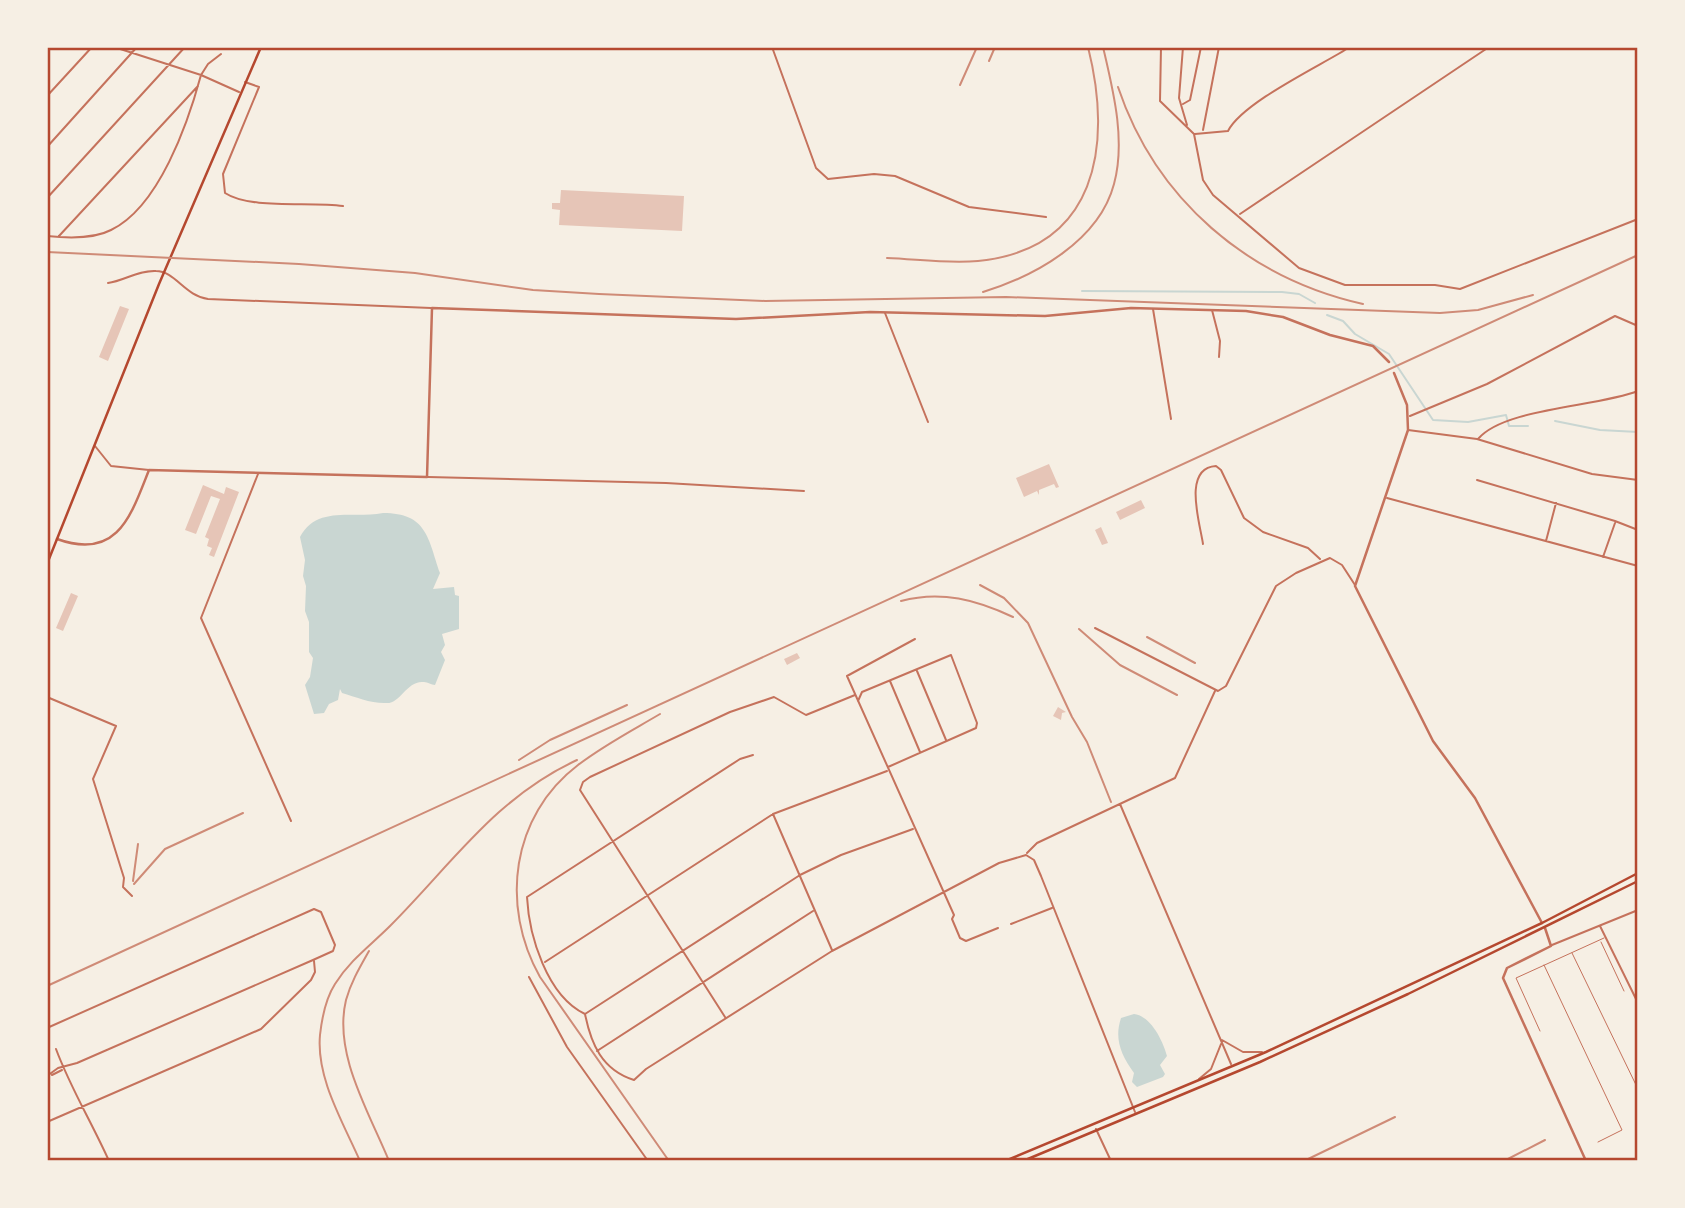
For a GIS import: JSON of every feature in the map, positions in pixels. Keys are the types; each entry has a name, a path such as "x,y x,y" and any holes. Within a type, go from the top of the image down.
{"main road":[{"path":"47,564 159,284 261,47"},
{"path":"1005,1161 1266,1052 1542,923 1638,873"},
{"path":"1023,1161 1284,1051 1545,928 1638,881"},
{"path":"1542,923 1545,928"},
{"path":"1093,1124 1096,1129"}],"street":[{"path":"47,96 92,47"},
{"path":"114,47 201,75 240,92"},
{"path":"47,147 137,47"},
{"path":"47,198 185,47"},
{"path":"772,47 816,168 828,179 874,174 895,176 969,207 1046,217"},
{"path":"1161,47 1160,101 1194,134 1206,186 1290,262 1307,272 1345,285 1435,285 1454,289 1471,287 1638,219"},
{"path":"1183,47 1179,97 1187,126"},
{"path":"1182,104 1190,100 1201,47"},
{"path":"1203,131 1219,47"},
{"path":"1194,134 1203,131 1228,131 1233,122 1250,108 1350,47"},
{"path":"1239,215 1489,47"},
{"path":"47,236 112,230 148,198 165,171 201,75 221,54"},
{"path":"245,82 259,88 223,174 225,193 237,199 262,202 343,206"},
{"path":"58,237 198,85"},
{"path":"108,283 155,270 168,274 191,295 199,298 725,319 885,312 1045,316 1100,309 1212,310 1283,317 1331,335 1373,346 1389,362"},
{"path":"1153,308 1171,419"},
{"path":"427,477 432,309"},
{"path":"1212,310 1220,341 1219,356"},
{"path":"885,312 928,422"},
{"path":"1409,416 1487,384 1615,316 1638,326"},
{"path":"1355,586 1408,430 1409,416 1394,373"},
{"path":"1477,439 1486,429 1503,421 1573,404 1616,400 1638,391"},
{"path":"1408,430 1477,439 1592,474 1638,480"},
{"path":"94,446 111,467 149,470 666,482 804,491"},
{"path":"1203,544 1195,491 1198,476 1205,469 1216,466 1221,470 1244,518 1264,531 1308,548 1321,560"},
{"path":"57,539 74,544 90,544 117,535 127,523 149,470"},
{"path":"259,472 201,618 291,821"},
{"path":"1477,480 1638,530"},
{"path":"1387,498 1638,566"},
{"path":"1545,542 1556,503"},
{"path":"1603,558 1615,521"},
{"path":"585,1014 589,1037 596,1052 623,1077 634,1080 646,1069 832,951 999,863 1026,855 1030,847 1175,778 1215,690 1226,686 1276,586 1321,560 1330,558 1338,562 1355,586 1433,741 1475,798 1542,923"},
{"path":"1095,628 1215,690"},
{"path":"915,639 847,676 963,941 999,928"},
{"path":"544,962 648,898 773,814 888,769 976,728 977,723 951,655 862,692 858,701"},
{"path":"916,669 947,741"},
{"path":"890,681 920,753"},
{"path":"726,1018 580,790 583,782 730,712 774,697 806,715 855,695"},
{"path":"47,697 116,726 93,779 124,878 123,887 132,896"},
{"path":"585,1014 574,1009 547,976 535,940 527,897 740,759 753,755"},
{"path":"1120,804 1231,1067"},
{"path":"773,814 832,951"},
{"path":"585,1014 683,948 800,875 841,855 914,829"},
{"path":"1026,855 1034,860 1136,1113"},
{"path":"1011,924 1053,907"},
{"path":"47,1028 314,909 321,912 335,948 62,1069 58,1068 48,1076"},
{"path":"1587,1161 1503,978 1507,968 1551,946 1638,910"},
{"path":"596,1052 813,911"},
{"path":"1600,926 1638,1003"},
{"path":"1545,928 1551,946"},
{"path":"47,1122 261,1029 314,976 313,960"},
{"path":"529,977 567,1047 648,1161"},
{"path":"1221,1040 1243,1052 1266,1052"},
{"path":"1196,1082 1211,1069 1219,1056 1221,1040"},
{"path":"56,1049 62,1069 109,1161"},
{"path":"1096,1129 1111,1161"}],"lane":[{"path":"1541,1031 1516,978 1606,936"},
{"path":"1600,940 1624,991"},
{"path":"1572,952 1638,1089"},
{"path":"1544,965 1622,1130 1598,1142"}],"shaded area":[{"path":"383,513 409,517 424,530 440,573 433,589 454,587 455,595 459,596 459,629 442,634 445,645 441,652 445,660 435,685 418,682 387,703 358,698 342,693 340,689 338,700 329,704 324,713 314,714 305,685 310,677 313,658 309,652 309,622 305,611 306,586 303,576 305,560 300,537 307,527 326,517"},
{"path":"1134,1014 1151,1024 1163,1043 1167,1056 1160,1065 1165,1074 1163,1077 1137,1087 1132,1082 1134,1073 1122,1053 1118,1033 1121,1018"}],"building":[{"path":"561,190 684,196 682,231 559,225 560,210 552,209 552,203 560,203"},
{"path":"120,306 129,309 108,361 99,357"},
{"path":"1049,464 1059,487 1056,488 1054,484 1039,490 1039,495 1037,491 1024,497 1016,478"},
{"path":"203,485 224,494 226,487 239,492 214,557 209,555 212,548 207,546 209,539 205,537 220,499 211,496 196,534 185,530"},
{"path":"1141,500 1145,508 1120,520 1116,512"},
{"path":"1101,527 1108,543 1102,545 1095,530"},
{"path":"71,593 78,596 63,631 56,628"},
{"path":"797,653 800,658 787,665 784,659"},
{"path":"1058,707 1066,712 1062,713 1061,720 1053,716"}],"waterway":[{"path":"1082,291 1282,292 1299,294 1315,303"},
{"path":"1327,315 1343,321 1355,334 1389,354 1433,420 1468,422 1506,415 1509,426 1528,426"},
{"path":"1555,421 1600,430 1638,432"}],"railway":[{"path":"960,85 977,47"},
{"path":"989,61 995,47"},
{"path":"887,258 967,262 1018,252 1049,236 1072,214 1087,187 1096,155 1098,121 1088,47"},
{"path":"983,292 1023,276 1062,253 1095,223 1106,204 1114,184 1119,150 1114,98 1103,47"},
{"path":"1118,87 1135,128 1156,165 1182,198 1212,228 1245,254 1282,275 1321,292 1363,304"},
{"path":"47,252 299,264 415,273 533,290 765,301 1006,297 1440,313 1478,310 1533,295"},
{"path":"47,986 1638,255"},
{"path":"980,585 1004,598 1028,623 1072,717 1087,742 1111,802"},
{"path":"901,601 930,596 959,598 1013,617"},
{"path":"1079,629 1120,665 1177,695"},
{"path":"1147,637 1195,663"},
{"path":"519,760 550,740 627,705"},
{"path":"660,714 588,758 555,786 538,810 526,836 519,863 517,892 527,950 540,977 669,1161"},
{"path":"360,1161 332,1100 322,1067 320,1035 332,989 354,960 498,813 522,793 577,760"},
{"path":"134,884 165,849 243,813"},
{"path":"133,881 138,844"},
{"path":"369,951 346,1000 344,1041 355,1082 389,1161"},
{"path":"1304,1161 1395,1117"},
{"path":"1504,1161 1545,1140"}]}
